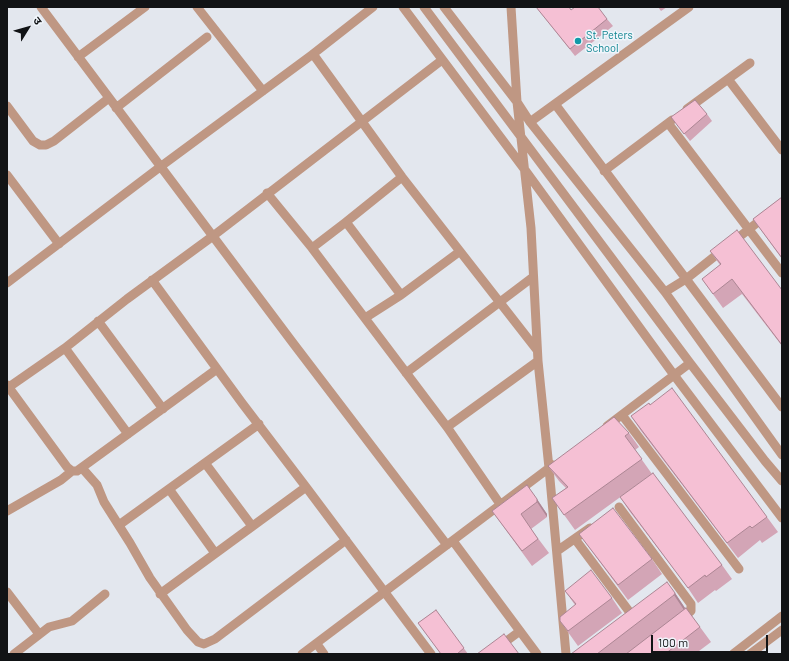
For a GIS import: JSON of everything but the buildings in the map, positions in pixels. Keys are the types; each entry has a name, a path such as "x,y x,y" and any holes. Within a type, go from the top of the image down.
{"street":[{"path":"41,7 293,343 537,654"},
{"path":"78,57 144,7"},
{"path":"197,7 263,90"},
{"path":"7,283 160,167 313,54 373,7"},
{"path":"403,7 525,170 674,375 782,518"},
{"path":"424,7 690,363 782,481"},
{"path":"444,7 517,102 530,122 665,292 782,455"},
{"path":"511,7 517,102 530,228 537,350 566,654"},
{"path":"530,122 689,7"},
{"path":"116,108 207,37"},
{"path":"313,54 402,177 459,252 537,350"},
{"path":"72,471 67,467 8,386 65,348 98,321 213,236 442,60"},
{"path":"604,171 750,62"},
{"path":"728,79 782,150"},
{"path":"7,106 33,141 40,145 46,145 54,141 109,98"},
{"path":"555,104 782,407"},
{"path":"668,123 782,273"},
{"path":"7,175 59,244"},
{"path":"312,248 402,177"},
{"path":"268,193 312,248 447,427 500,504"},
{"path":"665,292 686,278 782,203"},
{"path":"346,222 401,295"},
{"path":"365,318 401,295 459,252"},
{"path":"406,373 533,277"},
{"path":"152,280 431,654"},
{"path":"98,321 162,409"},
{"path":"65,348 128,434"},
{"path":"447,427 538,361"},
{"path":"598,433 690,363"},
{"path":"7,511 25,499 55,484 72,471 77,471 82,468 217,369"},
{"path":"622,415 663,475 739,569"},
{"path":"119,525 258,424"},
{"path":"302,654 561,459"},
{"path":"205,463 252,526"},
{"path":"82,468 97,484 104,502 160,594 198,642 204,644 208,643 346,540"},
{"path":"160,594 306,487"},
{"path":"169,489 215,553"},
{"path":"619,507 675,588 688,598 691,604 692,608 689,614 671,628"},
{"path":"557,551 600,520"},
{"path":"575,539 634,617"},
{"path":"7,592 39,634"},
{"path":"14,654 49,627 55,624 72,622 105,594"},
{"path":"733,654 782,616"},
{"path":"750,654 782,630"},
{"path":"489,654 520,631"},
{"path":"317,644 324,654"}],"place":[{"name":"St. Peters School","path":"578,41"}]}
